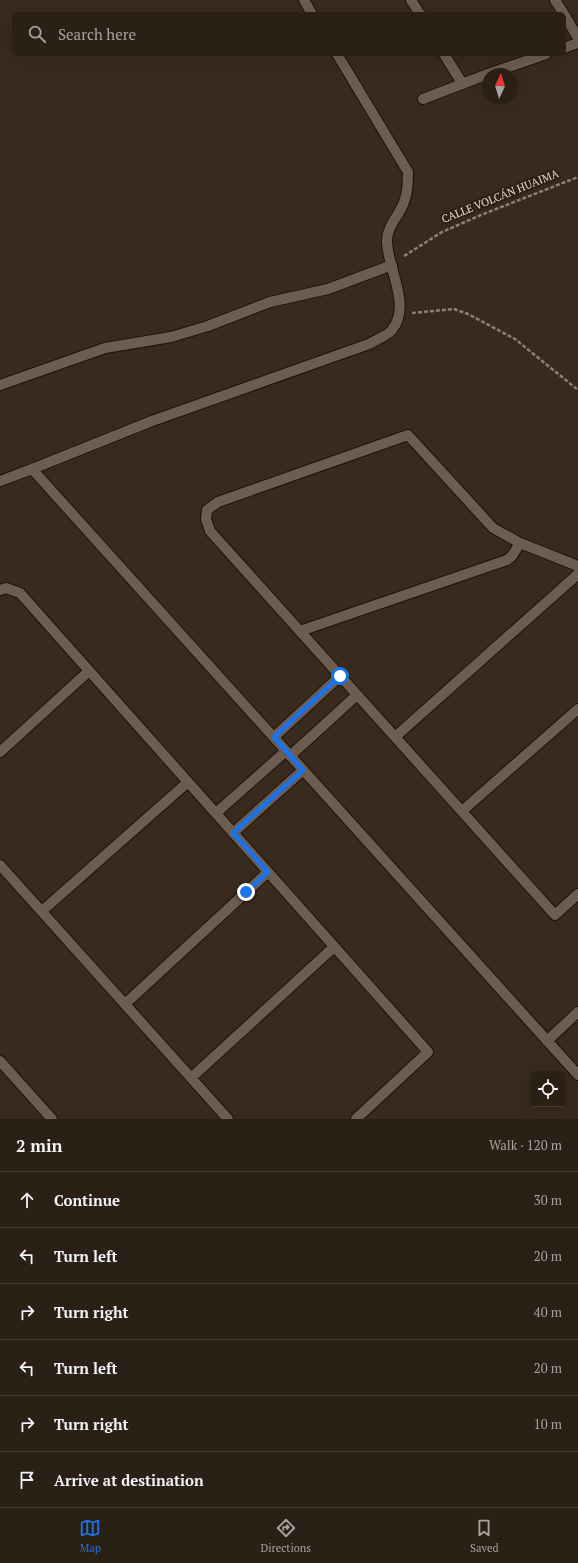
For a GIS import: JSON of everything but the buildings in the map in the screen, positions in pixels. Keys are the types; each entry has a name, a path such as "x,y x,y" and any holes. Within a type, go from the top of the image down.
{"street":[{"path":"304,0 311,12"},
{"path":"411,0 419,12"},
{"path":"555,0 563,12"},
{"path":"566,17 578,38"},
{"path":"566,47 578,43"},
{"path":"0,481 152,421 368,344 392,330 399,314 398,289 387,241 389,231 404,202 408,187 408,172 338,56"},
{"path":"445,56 462,83"},
{"path":"505,68 540,56"},
{"path":"423,99 482,76"},
{"path":"0,385 105,348 171,337 208,326 270,302 328,289 392,265"},
{"path":"578,566 520,543 493,528 408,435 218,502 207,510 206,519 210,531 555,915 578,894"},
{"path":"32,469 578,1075"},
{"path":"300,631 507,560 512,556 520,543"},
{"path":"395,736 578,574"},
{"path":"0,590 6,588 20,592 428,1052 356,1119"},
{"path":"0,752 89,671"},
{"path":"274,737 340,676"},
{"path":"216,813 357,695"},
{"path":"462,812 578,709"},
{"path":"233,833 303,770"},
{"path":"42,911 188,782"},
{"path":"0,865 228,1119"},
{"path":"125,1004 268,872"},
{"path":"191,1078 334,947"},
{"path":"547,1041 578,1012"},
{"path":"0,1061 52,1119"}],"path":[{"name":"CALLE VOLCÁN HUAIMA","path":"392,265 408,253 442,232 578,177"},
{"path":"399,314 454,309 468,314 515,338 578,390"}],"route":[{"path":"246,892 268,872 233,833 303,770 274,737 340,676"}]}
